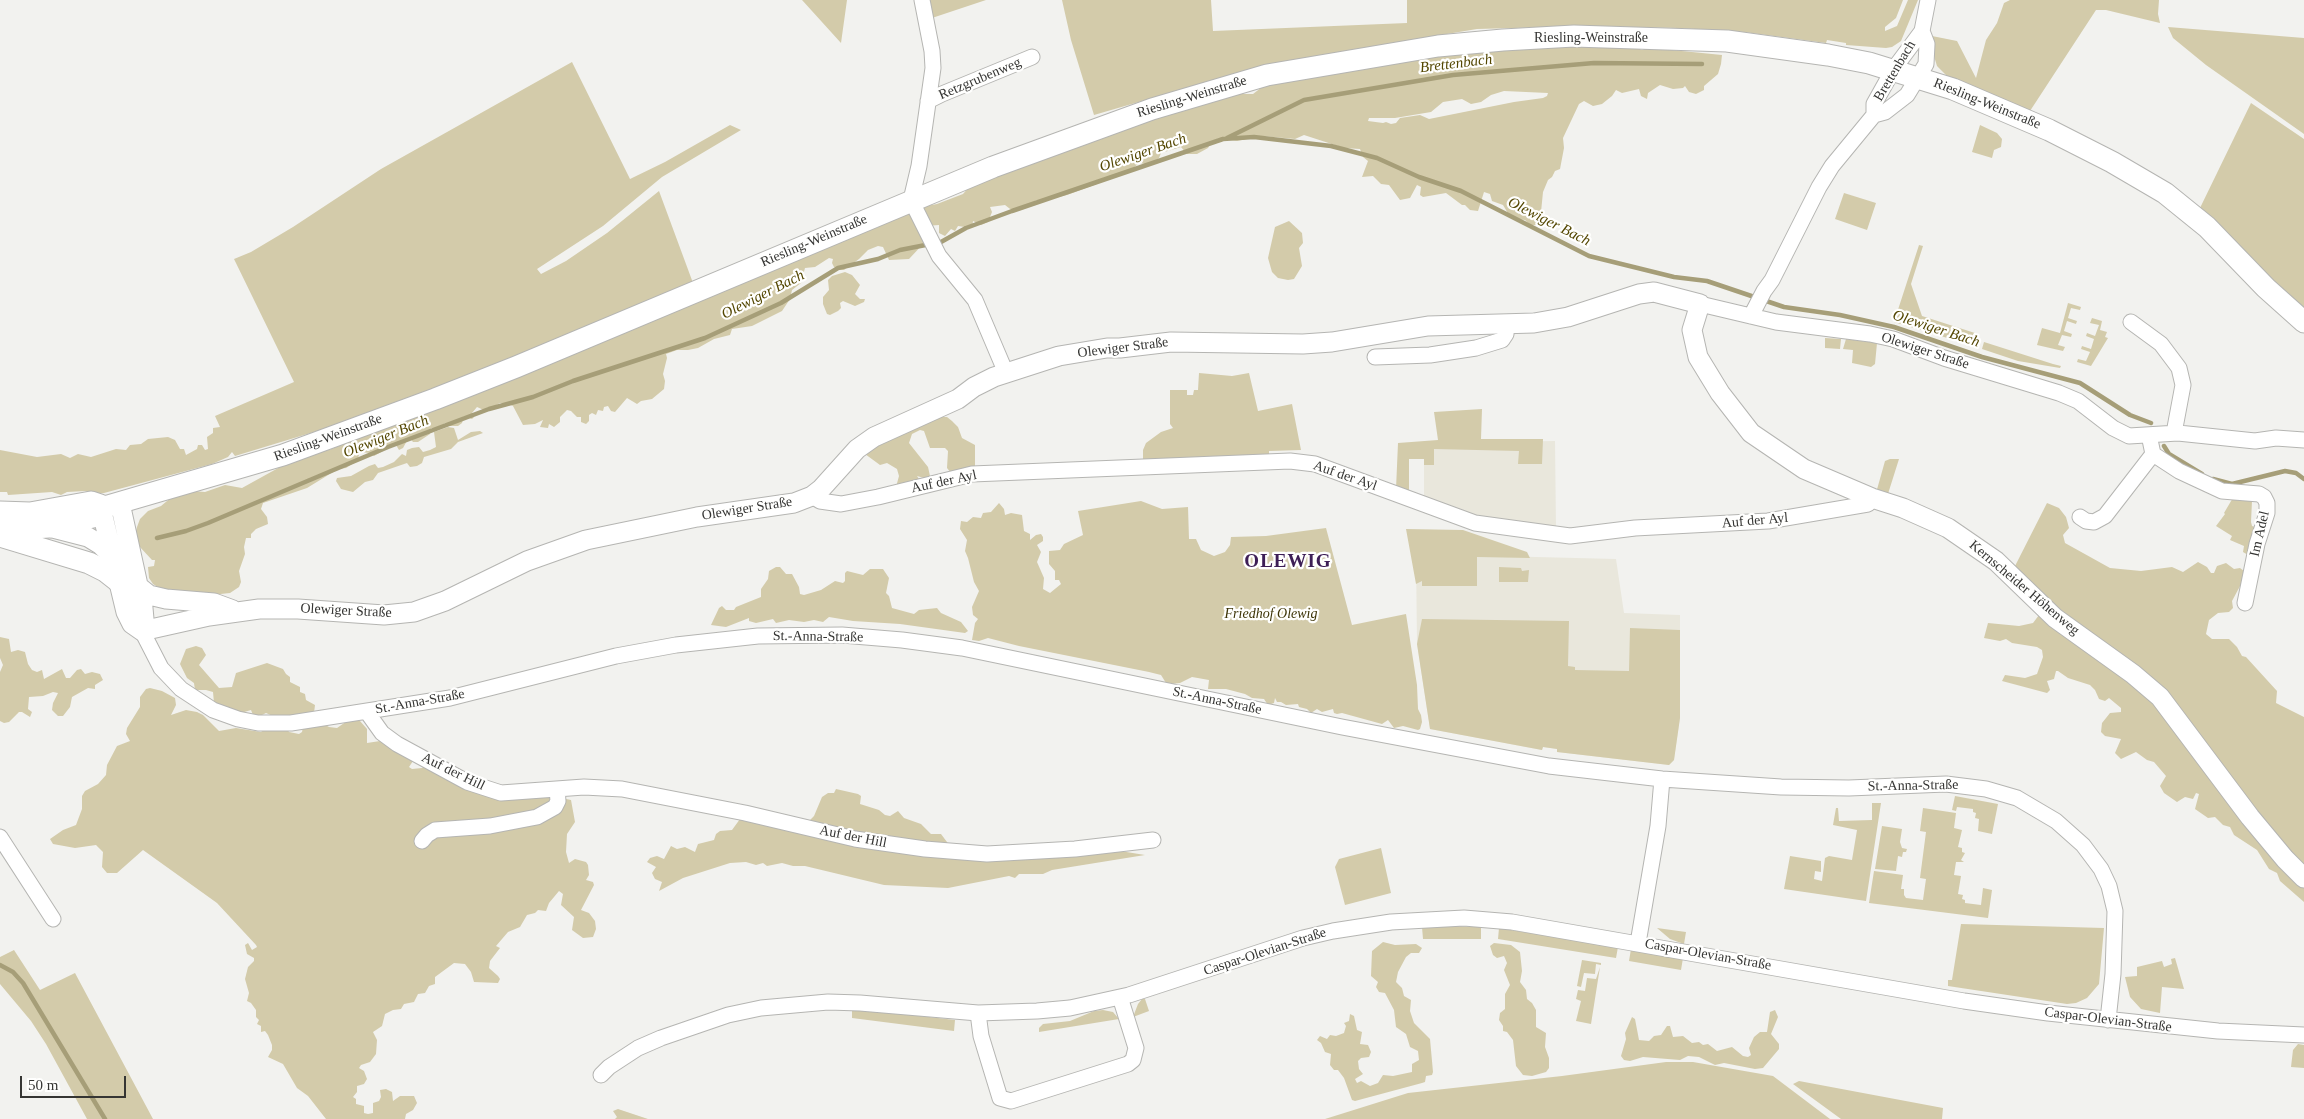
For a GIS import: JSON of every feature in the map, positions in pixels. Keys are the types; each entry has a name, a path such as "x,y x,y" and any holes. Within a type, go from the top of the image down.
{"main road":[{"name":"Riesling-Weinstraße","path":"111,506 283,456 435,400 911,200 1115,121 1267,75 1438,46 1574,36 1718,41 1828,55 1919,78 2022,117 2140,178 2172,198 2207,227 2266,288 2304,322"},
{"name":"Riesling-Weinstraße","path":"2266,288 2304,335"},
{"path":"0,512 46,511 91,502 111,506"},
{"path":"0,530 49,527 97,516 111,506"},
{"path":"0,536 89,563 129,585"}],"street":[{"name":"Retzgrubenweg","path":"911,200 920,166 932,51 922,0"},
{"name":"Brettenbach","path":"1874,115 1874,104 1893,70 1922,30 1928,0"},
{"name":"Brettenbach","path":"1757,304 1772,280 1819,187 1832,166 1874,115 1885,112 1900,101 1919,78 1927,56 1927,44 1922,30"},
{"name":"Retzgrubenweg","path":"928,101 1032,57"},
{"path":"911,200 922,226 939,256 976,300 1006,373"},
{"name":"Olewiger Straße","path":"142,631 236,611 298,609 384,615 414,612 445,601 527,561 586,540 698,517 788,505 812,496 830,482 852,455 868,440 958,399 974,387 1006,373 1059,356 1160,342 1200,341 1318,344 1428,326 1527,324 1561,319 1647,292 1700,304 1757,304 1791,325 1859,332 1891,339 1944,358 2059,393 2078,401 2124,434 2138,437 2174,433 2255,441 2276,438 2304,440"},
{"name":"Kernscheider Höhenweg","path":"1700,304 1693,325 1696,350 1705,371 1742,422 1766,444 1804,469 1872,498 1925,517 1962,536 1996,561 2055,618 2133,674 2160,697 2250,817 2285,859 2304,878"},
{"path":"2131,322 2161,344 2179,368 2183,385 2174,433"},
{"path":"1375,357 1430,355 1476,348 1502,340 1506,334 1507,325"},
{"path":"2080,517 2094,522 2105,516 2153,454 2148,435"},
{"name":"Im Adel","path":"2153,454 2179,472 2206,486 2222,491 2259,494 2264,497 2267,503 2267,513 2257,544 2245,603"},
{"name":"Auf der Ayl","path":"812,496 820,501 841,504 972,474 1290,461 1315,464 1475,523 1570,536 1635,528 1754,523 1868,504 1872,498"},
{"path":"111,506 129,585 166,599 223,604 236,611"},
{"name":"St.-Anna-Straße","path":"111,506 113,557 129,585 129,619 132,624 142,631 161,668 181,689 213,710 253,722 292,723 467,694 616,656 676,645 758,636 842,635 962,648 1549,766 1662,779 1781,787 1840,788 1951,784 2001,792 2031,804 2064,826 2096,860 2109,886 2114,905 2115,924 2108,1020"},
{"path":"49,527 88,537 101,545 113,557"},
{"name":"Auf der Hill","path":"367,712 382,733 396,744 480,787 501,792 515,793 596,787 629,790 745,813 855,839 925,849 987,854 1075,849 1153,840"},
{"path":"1638,943 1655,844 1662,779"},
{"path":"422,841 435,830 490,826 542,815 555,807 558,801 557,789"},
{"path":"0,837 53,919"},
{"name":"Caspar-Olevian-Straße","path":"601,1075 631,1053 661,1038 728,1015 761,1008 804,1003 845,1002 978,1013 1046,1010 1086,1005 1120,997 1303,938 1333,931 1391,922 1487,919 1638,943 1964,1001 2108,1020 2218,1031 2304,1035"},
{"path":"978,1013 981,1036 1000,1098 1011,1101 1128,1064 1133,1060 1136,1048 1120,997"}],"shaded area":[{"path":"1555,441 1556,529 1477,519 1424,498 1424,443"},
{"path":"1416,554 1616,559 1624,613 1680,615 1680,718 1674,760 1669,765 1557,752 1557,749 1543,747 1542,750 1430,729 1417,644"}],"green space":[{"path":"802,0 847,0 841,43"},
{"path":"929,0 986,0 932,18"},
{"path":"1062,0 1211,0 1213,31 1407,23 1407,0 1903,0 1896,18 1885,27 1885,31 1897,26 1908,0 1918,0 1901,41 1892,47 1886,48 1846,45 1846,43 1827,40 1826,43 1744,32 1678,28 1588,26 1477,29 1356,49 1228,76 1094,115 1071,40"},
{"path":"2010,0 2159,0 2158,14 2160,23 2106,10 2096,10 2030,111 1947,76 1937,66 1933,53 1932,36 1957,41 1976,78 1986,40 1997,23 2004,3"},
{"path":"2168,27 2304,38 2304,134 2206,65 2173,38"},
{"path":"1626,43 1642,50 1649,47 1667,48 1722,55 1718,74 1704,86 1704,90 1696,94 1689,92 1685,86 1673,89 1660,85 1648,93 1647,99 1641,96 1639,89 1622,93 1616,90 1602,104 1593,106 1584,101 1579,104 1563,138 1564,148 1560,169 1555,171 1548,180 1543,192 1542,220 1537,225 1530,225 1525,220 1516,219 1509,215 1503,205 1492,201 1490,194 1484,192 1478,211 1470,210 1446,193 1423,197 1420,195 1421,187 1417,185 1410,198 1400,200 1389,185 1381,184 1373,176 1362,177 1368,161 1363,157 1360,149 1344,148 1304,135 1295,139 1262,136 1237,141 1220,138 1212,141 1208,148 1197,154 1187,154 1181,147 1161,153 1159,158 1150,165 1139,163 1129,172 1103,178 1097,184 1067,195 1043,199 1040,202 1036,200 1034,205 1029,203 1024,209 1014,212 1005,205 990,207 992,212 988,222 981,225 973,221 972,228 958,226 955,231 951,229 945,236 939,233 939,225 925,226 924,243 909,259 889,260 883,247 878,246 868,250 844,270 834,267 833,259 829,258 815,267 805,268 801,283 792,290 790,299 782,311 752,326 732,329 730,335 714,339 698,348 677,350 666,354 667,358 663,374 665,381 664,389 652,399 641,401 637,404 627,398 615,412 611,411 608,406 604,407 603,411 598,410 596,415 592,413 589,415 589,421 586,424 581,422 581,417 577,417 567,410 560,417 560,422 554,427 549,424 548,428 540,427 543,420 535,424 523,425 513,406 500,403 486,411 477,407 472,413 474,417 472,419 464,416 462,423 458,426 446,426 445,423 441,428 431,428 430,434 418,442 413,442 409,437 403,448 399,450 396,445 391,447 384,444 383,451 374,456 370,453 360,452 357,461 346,468 338,469 307,488 263,503 261,509 267,517 268,524 256,529 251,534 251,538 246,538 245,554 239,571 241,582 239,587 230,593 211,595 164,591 153,584 149,578 148,567 154,566 155,560 152,560 139,546 135,534 137,527 140,519 148,511 161,506 173,496 192,491 205,492 225,485 242,488 280,467 284,462 315,451 329,450 870,226 877,228 890,213 937,204 963,194 970,186 1001,173 1017,170 1031,159 1086,137 1237,94 1253,94 1266,84 1276,81 1287,83 1291,80 1431,54","holes":["1504,91 1548,93 1543,98 1429,119 1420,115 1400,118 1396,123 1391,124 1368,121 1369,118 1395,118 1431,112 1443,102 1462,99 1471,104 1481,102 1491,95"]},
{"path":"572,62 630,179 665,162 730,125 741,130 662,177 603,226 537,269 541,274 566,261 607,233 659,191 693,283 373,414 235,456 232,452 228,457 212,464 104,493 94,494 85,491 67,492 61,495 52,492 8,495 7,492 0,492 0,450 37,457 61,454 70,458 78,454 91,457 116,449 126,450 130,445 141,444 148,439 168,437 175,440 180,449 184,449 186,455 197,449 198,445 202,445 205,450 208,449 207,437 213,433 213,428 220,427 215,416 294,382 234,259 251,252 293,227 381,169"},
{"path":"2251,103 2304,139 2304,313 2200,208"},
{"path":"1980,125 1997,133 2002,139 2001,147 1994,150 1992,158 1972,152"},
{"path":"1844,193 1876,203 1867,230 1835,219"},
{"path":"1289,221 1302,233 1303,243 1299,248 1302,266 1294,279 1288,280 1278,278 1272,272 1268,258 1275,227"},
{"path":"1919,245 1923,246 1911,284 1922,316 1978,334 1974,346 1894,322"},
{"path":"845,272 852,275 860,285 855,294 860,299 865,299 864,302 855,306 843,301 840,303 841,308 838,311 830,315 827,314 823,304 823,297 829,290 828,280 832,276"},
{"path":"2068,303 2081,307 2080,310 2071,308 2068,318 2077,321 2076,324 2067,321 2064,331 2072,334 2071,337 2062,335 2058,345 2065,347 2063,351 2037,345 2042,328 2060,333"},
{"path":"2092,318 2102,321 2100,330 2107,332 2105,337 2108,338 2091,366 2077,362 2078,359 2086,361 2090,352 2081,349 2082,346 2091,349 2094,339 2086,336 2087,333 2095,336 2099,325 2090,323"},
{"path":"1825,338 1841,339 1840,349 1825,348"},
{"path":"1846,339 1877,343 1875,364 1871,367 1852,363 1853,350 1843,349"},
{"path":"1984,342 2061,366 2060,368 2018,361 1982,349"},
{"path":"1199,373 1232,376 1249,373 1258,411 1292,404 1301,450 1269,451 1269,456 1143,462 1143,450 1146,443 1161,432 1173,428 1170,424 1170,390 1187,390 1187,395 1193,395 1194,390 1198,390"},
{"path":"1482,409 1481,439 1543,439 1542,464 1518,464 1519,451 1434,449 1434,465 1424,465 1424,459 1409,459 1409,493 1396,489 1398,443 1438,440 1434,412"},
{"path":"939,417 947,417 958,427 962,438 975,445 975,467 951,473 947,468 948,451 945,448 930,448 924,431 920,430 912,434 909,443 928,467 930,476 924,478 917,476 919,479 896,487 899,476 897,469 887,463 880,465 865,454 870,437"},
{"path":"448,427 454,428 458,440 471,432 480,431 483,433 458,442 451,449 424,457 422,463 417,466 410,467 407,463 378,473 373,480 365,482 353,492 341,489 336,481 337,478 351,476 375,464 378,468 383,467 394,462 402,454 406,456 407,450 412,448 419,447 423,452 430,450 436,447 434,432"},
{"path":"1899,459 1887,497 1876,493 1885,461"},
{"path":"2234,496 2252,501 2251,522 2252,526 2258,528 2248,555 2243,552 2244,546 2230,540 2232,536 2216,526 2225,514"},
{"name":"Friedhof Olewig","path":"1141,501 1162,509 1188,507 1189,539 1196,539 1201,550 1214,556 1225,552 1230,545 1231,537 1266,536 1326,528 1352,625 1406,614 1417,685 1418,709 1422,722 1420,729 1403,726 1394,728 1388,720 1382,724 1342,713 1337,714 1334,713 1333,709 1322,712 1317,709 1311,713 1307,709 1299,707 1298,704 1286,705 1277,702 1275,698 1274,703 1268,705 1264,699 1252,698 1226,689 1208,689 1209,680 1192,677 1180,683 1171,684 1166,683 1161,675 1149,672 988,638 979,641 972,640 975,623 978,619 973,615 972,607 979,591 974,582 965,551 967,540 960,529 961,521 967,522 973,517 981,518 983,513 991,512 999,503 1004,509 1005,515 1011,513 1022,515 1024,531 1030,534 1030,540 1036,535 1041,534 1043,537 1043,541 1037,545 1041,552 1037,562 1044,578 1043,589 1050,593 1061,584 1059,580 1055,580 1055,571 1049,564 1049,551 1060,550 1064,544 1083,535 1078,511"},
{"path":"2047,503 2059,508 2066,517 2069,528 2063,535 2065,543 2110,568 2141,571 2172,567 2183,572 2198,562 2207,567 2211,573 2214,573 2217,566 2226,563 2234,569 2240,568 2244,571 2246,575 2232,601 2233,608 2229,612 2218,613 2209,620 2206,634 2212,639 2229,639 2242,656 2246,657 2277,691 2276,703 2304,717 2304,902 2280,881 2277,873 2269,869 2257,850 2234,835 2230,827 2223,825 2215,817 2208,818 2195,809 2199,794 2196,793 2193,799 2185,797 2177,802 2164,793 2160,786 2166,776 2154,762 2147,760 2136,752 2121,759 2115,753 2121,739 2105,736 2101,732 2102,723 2110,713 2121,712 2121,708 2109,698 2105,701 2099,699 2095,690 2090,685 2068,678 2058,671 2056,671 2054,679 2047,681 2050,690 2047,693 2002,681 2005,675 2025,678 2037,674 2043,657 2042,650 2037,647 2012,643 2006,639 2000,641 1984,638 1988,623 2019,626 2033,623 2042,611 2013,570"},
{"path":"1406,529 1463,530 1527,552 1530,558 1477,557 1477,586 1422,586 1422,581 1416,584"},
{"path":"780,567 786,574 792,574 799,587 800,594 804,595 821,590 835,581 843,583 847,571 863,575 870,569 883,569 889,578 886,593 889,596 892,608 914,614 919,610 937,608 941,613 961,622 968,631 965,633 829,617 823,622 789,620 776,623 773,619 756,623 749,621 749,618 726,627 711,625 719,608 722,606 726,610 734,610 736,607 761,597 761,589 768,579 769,571"},
{"path":"1499,567 1521,568 1522,571 1529,570 1528,582 1499,582"},
{"path":"1422,619 1569,621 1568,666 1575,667 1575,670 1629,671 1630,628 1680,630 1680,718 1674,760 1669,765 1557,752 1557,749 1543,747 1542,750 1430,729 1417,644"},
{"path":"0,637 9,639 11,652 18,650 25,652 28,664 32,670 37,672 42,670 44,679 62,669 66,678 70,678 77,670 81,669 85,674 92,672 100,674 103,680 95,685 95,689 88,688 72,697 70,707 63,716 58,716 52,710 58,693 53,692 43,696 29,697 28,709 32,712 30,717 19,712 9,722 4,723 0,721 0,672 3,665 0,658"},
{"path":"196,646 202,648 206,655 199,665 219,688 232,687 236,673 267,663 283,669 290,677 290,682 300,687 300,692 305,694 306,700 315,705 314,713 302,715 299,713 298,715 275,717 266,713 258,717 253,715 251,710 241,713 214,703 213,692 195,690 194,683 187,678 180,664 186,649"},
{"path":"146,689 162,691 175,698 176,705 171,715 186,710 197,712 203,715 219,731 236,728 261,732 266,728 286,727 289,732 299,734 302,732 303,727 322,723 329,727 337,728 350,719 356,719 367,729 367,743 380,741 412,758 413,761 409,767 412,769 422,768 427,764 486,793 488,797 528,791 571,800 575,822 567,834 566,852 569,863 575,859 586,862 588,865 589,875 586,880 593,882 594,885 581,910 589,913 595,921 596,929 593,937 583,938 572,930 574,917 561,905 563,894 559,891 549,903 546,911 538,910 527,915 520,927 508,932 496,946 500,948 490,961 489,968 500,979 498,983 474,982 471,972 465,964 454,963 435,977 435,984 429,986 425,993 418,994 414,1002 404,1004 401,1009 385,1014 382,1026 373,1032 377,1040 376,1054 370,1062 361,1065 359,1068 364,1071 367,1079 364,1084 357,1086 357,1092 353,1097 356,1099 356,1104 364,1106 364,1113 368,1114 373,1113 373,1103 379,1101 381,1097 380,1090 386,1089 392,1092 393,1101 400,1096 414,1096 417,1103 413,1110 406,1114 405,1119 326,1119 308,1096 297,1088 283,1064 268,1057 272,1050 272,1045 268,1035 265,1031 261,1032 261,1026 257,1024 259,1020 256,1017 256,1010 247,1001 249,993 245,979 248,967 254,961 254,958 247,954 245,945 248,943 252,950 257,947 217,903 143,850 117,873 107,873 102,867 103,852 96,845 75,848 53,844 50,839 63,830 76,825 82,809 82,796 85,791 98,784 106,775 107,765 117,746 130,741 126,734 127,728 140,707 140,697"},
{"path":"836,789 858,794 861,796 860,804 879,810 885,815 890,816 898,811 904,818 921,824 931,834 941,834 950,846 1114,850 1145,855 1052,870 1043,874 1019,874 1015,878 1009,876 948,888 884,885 805,866 793,866 782,863 767,866 763,863 756,865 746,862 730,863 683,878 659,891 662,882 655,879 652,873 656,867 647,862 650,858 657,856 664,859 671,846 677,849 685,847 695,852 698,844 714,840 716,834 720,831 732,830 740,819 809,821 814,816 822,797 828,793 834,793"},
{"path":"1955,796 1998,804 1992,834 1978,831 1979,819 1975,818 1976,813 1973,812 1973,809 1957,807 1956,811 1952,810"},
{"path":"1872,803 1881,803 1866,901 1784,889 1790,856 1821,861 1821,872 1815,871 1814,879 1822,881 1825,858 1829,856 1852,860 1857,830 1833,825 1836,808 1838,808 1839,821 1872,820"},
{"path":"1923,808 1956,813 1954,828 1962,830 1958,847 1962,848 1962,852 1965,853 1961,860 1964,862 1956,862 1954,875 1961,876 1958,894 1963,895 1962,899 1965,900 1965,903 1981,905 1983,888 1992,890 1988,918 1869,903 1874,871 1903,875 1901,889 1904,889 1906,898 1923,900 1926,879 1920,878 1926,832 1920,831"},
{"path":"1882,826 1902,829 1900,842 1902,848 1907,849 1906,852 1903,852 1902,857 1898,856 1896,871 1875,869"},
{"path":"1381,848 1391,893 1345,905 1335,867 1339,859"},
{"path":"1961,924 2104,928 2099,984 2087,998 2076,1003 2067,1004 1948,986 1948,980 1952,980"},
{"path":"1422,927 1481,927 1481,939 1423,939"},
{"path":"1499,928 1618,947 1616,958 1498,939"},
{"path":"1657,928 1686,932 1684,944 1670,939"},
{"path":"1383,942 1395,945 1416,944 1422,948 1419,953 1411,953 1406,957 1398,972 1396,982 1402,988 1404,996 1411,1000 1410,1011 1414,1023 1430,1039 1433,1072 1432,1075 1426,1076 1425,1082 1355,1101 1352,1100 1344,1078 1338,1070 1334,1070 1330,1065 1331,1054 1325,1052 1321,1043 1317,1040 1320,1036 1327,1039 1330,1035 1336,1036 1344,1033 1346,1026 1344,1023 1349,1021 1350,1014 1354,1016 1357,1030 1362,1032 1360,1044 1368,1045 1371,1052 1369,1057 1361,1058 1358,1061 1359,1069 1363,1074 1355,1079 1357,1083 1361,1081 1370,1086 1378,1083 1383,1075 1393,1076 1412,1072 1412,1064 1419,1060 1418,1051 1410,1047 1406,1034 1396,1027 1394,1010 1385,993 1379,992 1376,987 1378,982 1371,976 1372,951"},
{"path":"1494,943 1511,945 1520,952 1522,971 1520,982 1526,990 1527,999 1536,1010 1536,1027 1546,1033 1545,1047 1549,1058 1549,1068 1546,1072 1532,1076 1523,1075 1516,1066 1513,1040 1507,1032 1503,1031 1503,1026 1499,1020 1500,1013 1505,1009 1505,994 1510,985 1504,970 1507,963 1504,956 1497,958 1493,955 1490,946"},
{"path":"1631,949 1683,958 1681,970 1629,961"},
{"path":"14,950 40,990 75,973 153,1119 87,1119 46,1044 31,1021 0,984 0,957"},
{"path":"2175,958 2184,989 2162,987 2160,1013 2141,1009 2130,997 2125,977 2137,976 2137,967 2162,961 2164,967 2172,964 2171,959"},
{"path":"1582,960 1601,963 1601,965 1596,964 1595,974 1584,973 1581,987 1577,986"},
{"path":"1600,967 1591,1024 1576,1021 1581,1001 1576,999 1578,990 1585,991 1587,978 1596,979"},
{"path":"1142,999 1145,999 1149,1011 1133,1017 1138,1004"},
{"path":"852,1008 955,1020 954,1031 852,1018"},
{"path":"1775,1010 1778,1017 1771,1034 1779,1044 1779,1049 1763,1068 1755,1069 1724,1063 1715,1065 1699,1057 1688,1056 1680,1060 1643,1057 1630,1061 1624,1060 1621,1056 1626,1039 1625,1033 1632,1017 1635,1019 1639,1040 1649,1041 1654,1036 1661,1035 1667,1026 1670,1026 1673,1037 1683,1036 1692,1043 1708,1044 1717,1051 1732,1047 1743,1056 1748,1057 1751,1055 1749,1048 1754,1037 1760,1032 1767,1032 1770,1012"},
{"path":"1094,1011 1113,1012 1119,1019 1039,1032 1039,1028 1043,1024 1070,1021"},
{"path":"2298,1044 2304,1045 2304,1068 2291,1067 2293,1050"},
{"path":"1666,1062 1693,1062 1773,1076 1830,1119 1325,1119 1408,1093"},
{"path":"1799,1081 1943,1108 1942,1119 1841,1119 1793,1084"},
{"path":"618,1109 648,1119 615,1119 617,1117 613,1111"}],"waterway":[{"name":"Brettenbach","path":"1227,138 1304,100 1453,75 1594,63 1702,64"},
{"name":"Olewiger Bach","path":"157,538 208,523 388,447 489,409 533,397 573,381 705,338 781,303 838,268 878,259 900,250 941,242 966,228 1012,211 1223,139 1254,137 1331,146 1377,158 1419,177 1461,191 1589,256 1674,277 1707,281 1784,307 1840,315 1894,327 1982,357 2080,383 2130,415 2151,423"},
{"name":"Olewiger Bach","path":"2164,446 2169,454 2202,474"},
{"name":"Olewiger Bach","path":"2213,479 2232,484 2285,471 2296,473 2304,479"},
{"path":"0,965 13,972 23,983 105,1119"}],"district":[{"name":"OLEWIG","path":"1288,562"}]}
